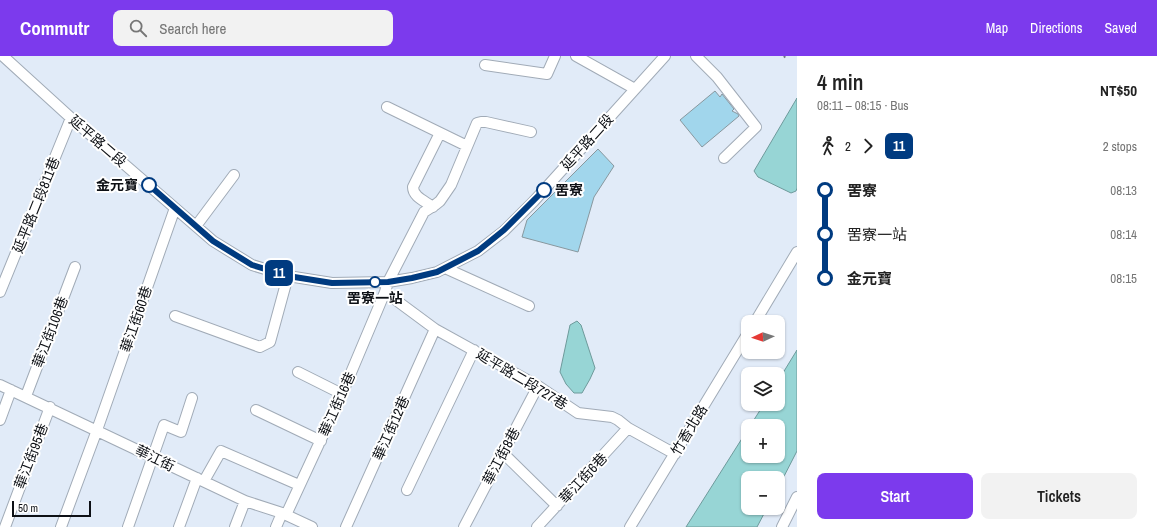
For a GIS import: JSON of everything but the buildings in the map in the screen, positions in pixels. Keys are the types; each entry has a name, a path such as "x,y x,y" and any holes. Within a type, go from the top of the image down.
{"street":[{"name":"延平路二段","path":"3,56 71,118 213,241 252,265 288,276 332,283 388,282 412,278 437,272 478,251 504,230 534,201 665,56"},
{"path":"485,65 547,74 555,56"},
{"path":"576,56 635,89"},
{"path":"696,56 717,77 756,127 724,158"},
{"path":"386,107 468,146"},
{"name":"延平路二段811巷","path":"0,292 71,118"},
{"path":"385,292 388,282 424,212 440,201 450,185 477,123 486,122 531,132"},
{"path":"433,207 416,195 413,191 413,186 440,132"},
{"path":"196,226 234,175"},
{"name":"華江街60巷","path":"61,527 98,430 175,208"},
{"path":"759,315 797,252"},
{"name":"華江街106巷","path":"26,396 75,267"},
{"path":"445,268 529,306"},
{"path":"175,316 260,347 270,342 288,276"},
{"name":"延平路二段727巷","path":"385,292 435,329 538,386 578,413 612,417 628,428 675,454"},
{"name":"華江街16巷","path":"276,527 321,441 385,292"},
{"name":"華江街12巷","path":"346,527 435,329"},
{"name":"竹香北路","path":"630,527 741,345"},
{"path":"407,490 474,350"},
{"path":"298,372 342,394"},
{"name":"華江街","path":"0,385 50,407 245,501 284,514 312,527"},
{"name":"華江街8巷","path":"464,527 538,386"},
{"path":"0,420 11,390"},
{"path":"128,527 164,425 181,432 192,398"},
{"name":"華江街95巷","path":"5,527 50,407"},
{"path":"256,410 321,441"},
{"name":"華江街6巷","path":"537,527 628,428"},
{"path":"179,527 200,480 221,451 299,485"},
{"path":"503,453 557,506"},
{"path":"782,527 797,497"},
{"path":"235,527 245,501"}],"shaded area":[{"path":"797,98 797,188 796,191 791,193 758,177 754,171"},
{"path":"577,321 581,325 595,368 582,393 574,393 566,384 560,372 570,325"},
{"path":"797,350 797,451 785,474 785,471 741,471 741,515 763,515 757,527 686,527 741,440 741,463 785,463 785,419 754,419 760,411 785,411 785,370"}],"bus line":[{"name":"11","path":"149,185 213,241 252,265 288,276 332,283 388,282 437,272 478,251 504,230 544,190"}],"place":[{"name":"金元寶","path":"149,185"},
{"name":"罟寮","path":"544,190"},
{"name":"罟寮一站","path":"375,282"}]}
